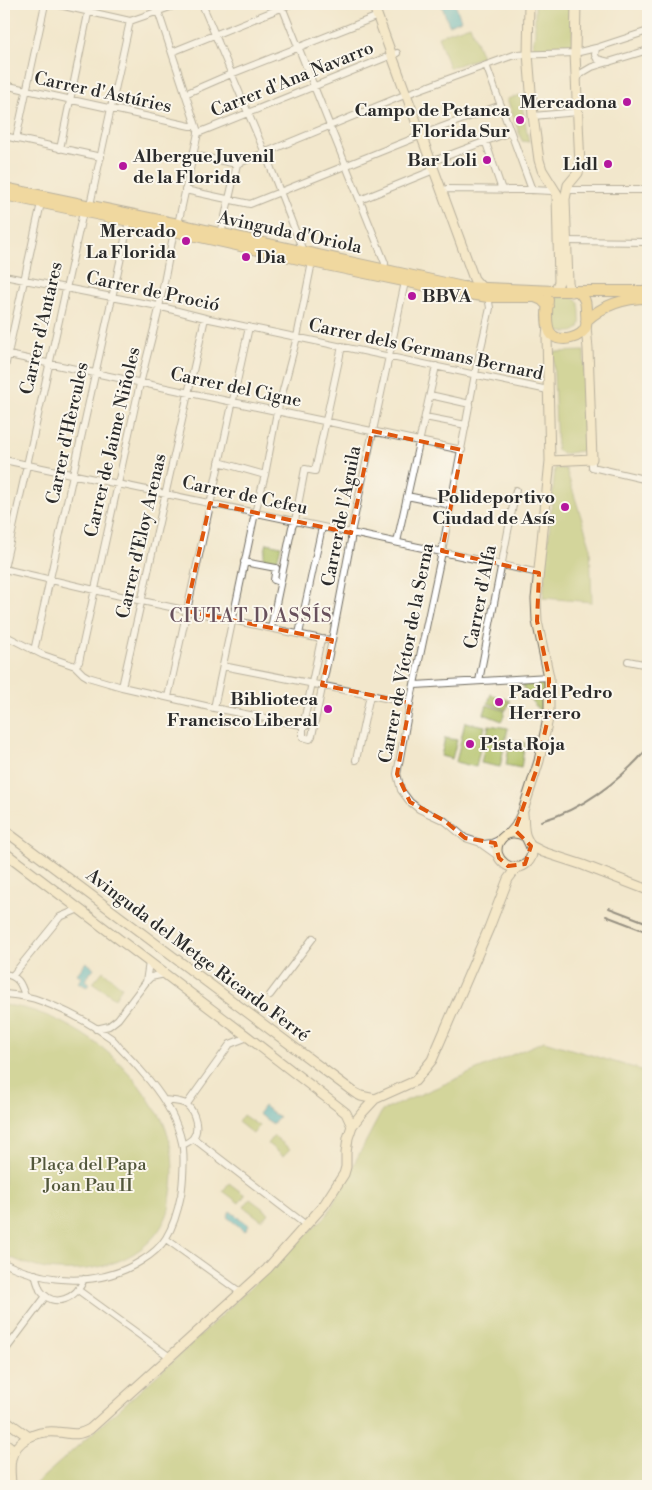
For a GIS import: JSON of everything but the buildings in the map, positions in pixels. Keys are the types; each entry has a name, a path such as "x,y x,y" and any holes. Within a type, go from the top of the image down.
{"main road":[{"name":"Avinguda d'Oriola","path":"4,188 312,262 456,292 535,290 555,292 648,291"},
{"name":"Avinguda d'Oriola","path":"4,196 41,203 86,208 129,221 221,234 384,269 472,283 486,291 535,297 542,300 548,306"},
{"path":"555,292 550,296 548,326 554,336 567,338 582,334 586,323 586,302 584,296 576,292"},
{"path":"586,323 595,313 618,302 627,299 648,298"}],"street":[{"path":"16,139 28,91 45,4"},
{"path":"55,4 130,21 179,4"},
{"path":"60,149 90,4"},
{"path":"202,4 265,153 303,251"},
{"path":"172,52 282,6 291,4"},
{"path":"373,4 436,160 472,283"},
{"path":"379,4 394,54"},
{"path":"529,4 528,54 539,160 547,180 555,191 559,282 555,292"},
{"path":"576,4 575,53 580,166 576,185 588,189"},
{"path":"282,6 385,263 384,269"},
{"path":"158,11 197,129"},
{"path":"185,94 378,16"},
{"name":"Carrer d'Antares","path":"4,569 66,288 101,157 130,21"},
{"path":"193,155 237,164 409,94 486,65 514,56 528,54 575,53 648,31"},
{"path":"596,48 595,55 597,59 609,62"},
{"path":"577,81 580,74 592,68 648,50"},
{"name":"Carrer d'Ana Navarro","path":"197,129 248,114 394,54"},
{"path":"486,65 532,190"},
{"name":"Carrer d'Astúries","path":"4,85 197,129"},
{"path":"185,190 250,204 501,105"},
{"path":"533,116 578,112"},
{"name":"Carrer de Jaime Niñoles","path":"75,666 79,662 193,155 197,129"},
{"path":"436,160 510,132"},
{"path":"424,134 434,170 445,190 486,291"},
{"path":"4,136 101,157"},
{"path":"485,140 502,190"},
{"path":"221,234 237,164"},
{"path":"360,200 434,170"},
{"path":"576,292 569,288 568,282 565,199 571,180 578,173"},
{"path":"445,190 648,190"},
{"path":"4,372 6,355 41,203"},
{"name":"Carrer d'Hèrcules","path":"34,651 129,221"},
{"path":"566,241 648,242"},
{"path":"214,708 244,562 265,475 276,418 297,337 312,262"},
{"name":"Carrer de Proció","path":"4,276 158,306 297,337"},
{"name":"Carrer de l'Àguila","path":"303,726 303,737 310,739 332,640 372,431 405,282"},
{"name":"Carrer de Víctor de la Serna","path":"477,843 459,834 445,821 419,809 410,802 404,795 398,780 398,768 490,308 486,291"},
{"name":"Carrer d'Eloy Arenas","path":"122,687 205,318"},
{"path":"586,323 592,467 648,480"},
{"path":"477,843 488,844 501,839 516,826 523,811 545,737 549,714 549,677 537,621 536,599 550,461 548,326"},
{"path":"168,697 249,327"},
{"name":"Carrer dels Germans Bernard","path":"297,337 548,390"},
{"path":"271,628 305,469 315,471 342,346"},
{"name":"Carrer del Cigne","path":"6,355 462,450"},
{"path":"397,542 436,366"},
{"path":"430,395 470,404"},
{"path":"425,417 466,426"},
{"path":"550,461 592,459"},
{"name":"Carrer de Cefeu","path":"4,460 539,573"},
{"path":"219,462 265,475"},
{"name":"Carrer d'Alfa","path":"479,681 516,490"},
{"path":"407,496 451,505"},
{"path":"299,634 322,527"},
{"path":"244,562 276,568 274,580 280,582"},
{"path":"4,569 186,611 332,640"},
{"path":"4,635 34,651 75,666 88,677 122,687 303,726 310,726 314,723"},
{"path":"303,726 321,639"},
{"path":"628,661 648,665"},
{"path":"223,666 410,703"},
{"path":"415,685 549,677"},
{"path":"356,760 370,696"},
{"path":"477,843 488,848 508,866 517,867 525,864 531,856 531,846 526,837 523,811"},
{"name":"Avinguda del Metge Ricardo Ferré","path":"4,830 355,1093 375,1099"},
{"path":"510,833 521,834 526,837"},
{"path":"501,839 497,847 504,883 503,891"},
{"path":"531,846 648,890"},
{"name":"Avinguda del Metge Ricardo Ferré","path":"4,852 248,1036 346,1113 352,1126"},
{"path":"528,861 541,858 562,858"},
{"path":"11,1486 9,1470 11,1458 21,1443 38,1433 48,1431 76,1434 90,1429 267,1268 324,1204 344,1174 348,1138 352,1126 375,1099 415,1081 432,1060 508,879 517,867"},
{"path":"13,975 60,917 79,909"},
{"path":"270,995 313,938"},
{"path":"146,982 149,962"},
{"path":"4,974 13,975 22,985 24,996"},
{"path":"96,1029 109,1026 118,1018 146,982 151,978 165,974"},
{"path":"4,994 40,1000 82,1020 112,1039 136,1063 164,1100 178,1128 183,1145 182,1186 177,1215 166,1239 152,1254 118,1273 95,1279 49,1278 22,1271 4,1263"},
{"path":"112,1039 114,1026 118,1018"},
{"path":"187,1104 230,1044 248,1036"},
{"path":"164,1100 187,1104 196,1118 193,1138 183,1145"},
{"path":"193,1138 306,1225"},
{"path":"166,1239 240,1292"},
{"path":"35,1274 40,1288 46,1296 56,1300 68,1299 74,1295 84,1279"},
{"path":"78,1290 170,1357"},
{"path":"4,1352 46,1296"},
{"path":"4,1419 29,1437"},
{"path":"4,1442 15,1451"}],"highlighted area":[{"path":"372,431 462,450 442,551 539,573 537,621 549,677 549,714 536,771 515,830 531,846 525,864 508,866 499,858 495,843 465,838 445,821 410,802 397,774 410,703 322,685 332,640 186,611 210,503 351,533"}],"green space":[{"path":"535,4 574,4 572,47 532,49 535,34"},
{"path":"470,25 482,57 449,68 438,36"},
{"name":"Campo de Petanca Florida Sur","path":"520,95 529,142 522,141 507,99"},
{"path":"569,297 578,301 580,326 575,331 559,332 553,326 551,304 554,299"},
{"path":"584,351 586,450 563,454 557,450 553,352"},
{"name":"Polideportivo Ciudad de Asís","path":"555,468 566,469 590,545 592,602 543,598"},
{"path":"267,543 281,546 276,565 262,562"},
{"path":"521,682 540,682 546,686 545,717 529,698"},
{"name":"Padel Pedro Herrero","path":"491,694 510,701 506,710 488,703"},
{"path":"487,705 505,711 502,721 484,714"},
{"name":"Pista Roja","path":"465,722 485,726 476,767 456,762"},
{"path":"489,725 508,728 500,767 481,763"},
{"path":"445,738 457,740 452,759 441,756"},
{"path":"510,739 525,743 521,768 506,765"},
{"path":"103,971 122,987 115,998 93,983"},
{"name":"Plaça del Papa Joan Pau II","path":"4,1005 44,1014 72,1028 103,1048 131,1076 163,1122 171,1150 173,1168 168,1213 160,1229 148,1243 118,1261 101,1267 65,1270 36,1267 4,1255"},
{"path":"544,1041 648,1072 648,1486 33,1486 172,1362 327,1215 382,1111"},
{"path":"243,1115 259,1126 253,1134 238,1122"},
{"path":"274,1136 290,1149 283,1156 268,1144"},
{"path":"229,1183 245,1195 239,1203 223,1191"},
{"path":"250,1199 269,1213 261,1220 244,1207"}],"water":[{"path":"441,4 455,4 461,20 449,25"},
{"path":"86,962 94,968 85,980 90,984 87,987 78,983 81,977 77,974"},
{"path":"264,1106 279,1118 273,1124 258,1114"},
{"path":"230,1211 249,1225 245,1231 227,1217"}],"railway":[{"path":"541,821 586,802 626,771 648,748"},
{"path":"609,908 648,923"},
{"path":"606,916 648,932"}],"place":[{"name":"Mercadona","path":"627,102"},
{"name":"Campo de Petanca Florida Sur","path":"520,120"},
{"name":"Bar Loli","path":"487,160"},
{"name":"Lidl","path":"608,164"},
{"name":"Albergue Juvenil de la Florida","path":"123,166"},
{"name":"Mercado La Florida","path":"186,241"},
{"name":"Dia","path":"246,257"},
{"name":"BBVA","path":"412,296"},
{"name":"Polideportivo Ciudad de Asís","path":"565,507"},
{"name":"Padel Pedro Herrero","path":"499,702"},
{"name":"Biblioteca Francisco Liberal","path":"328,709"},
{"name":"Pista Roja","path":"470,744"}],"district":[{"name":"CIUTAT D'ASSÍS","path":"251,615"}]}
